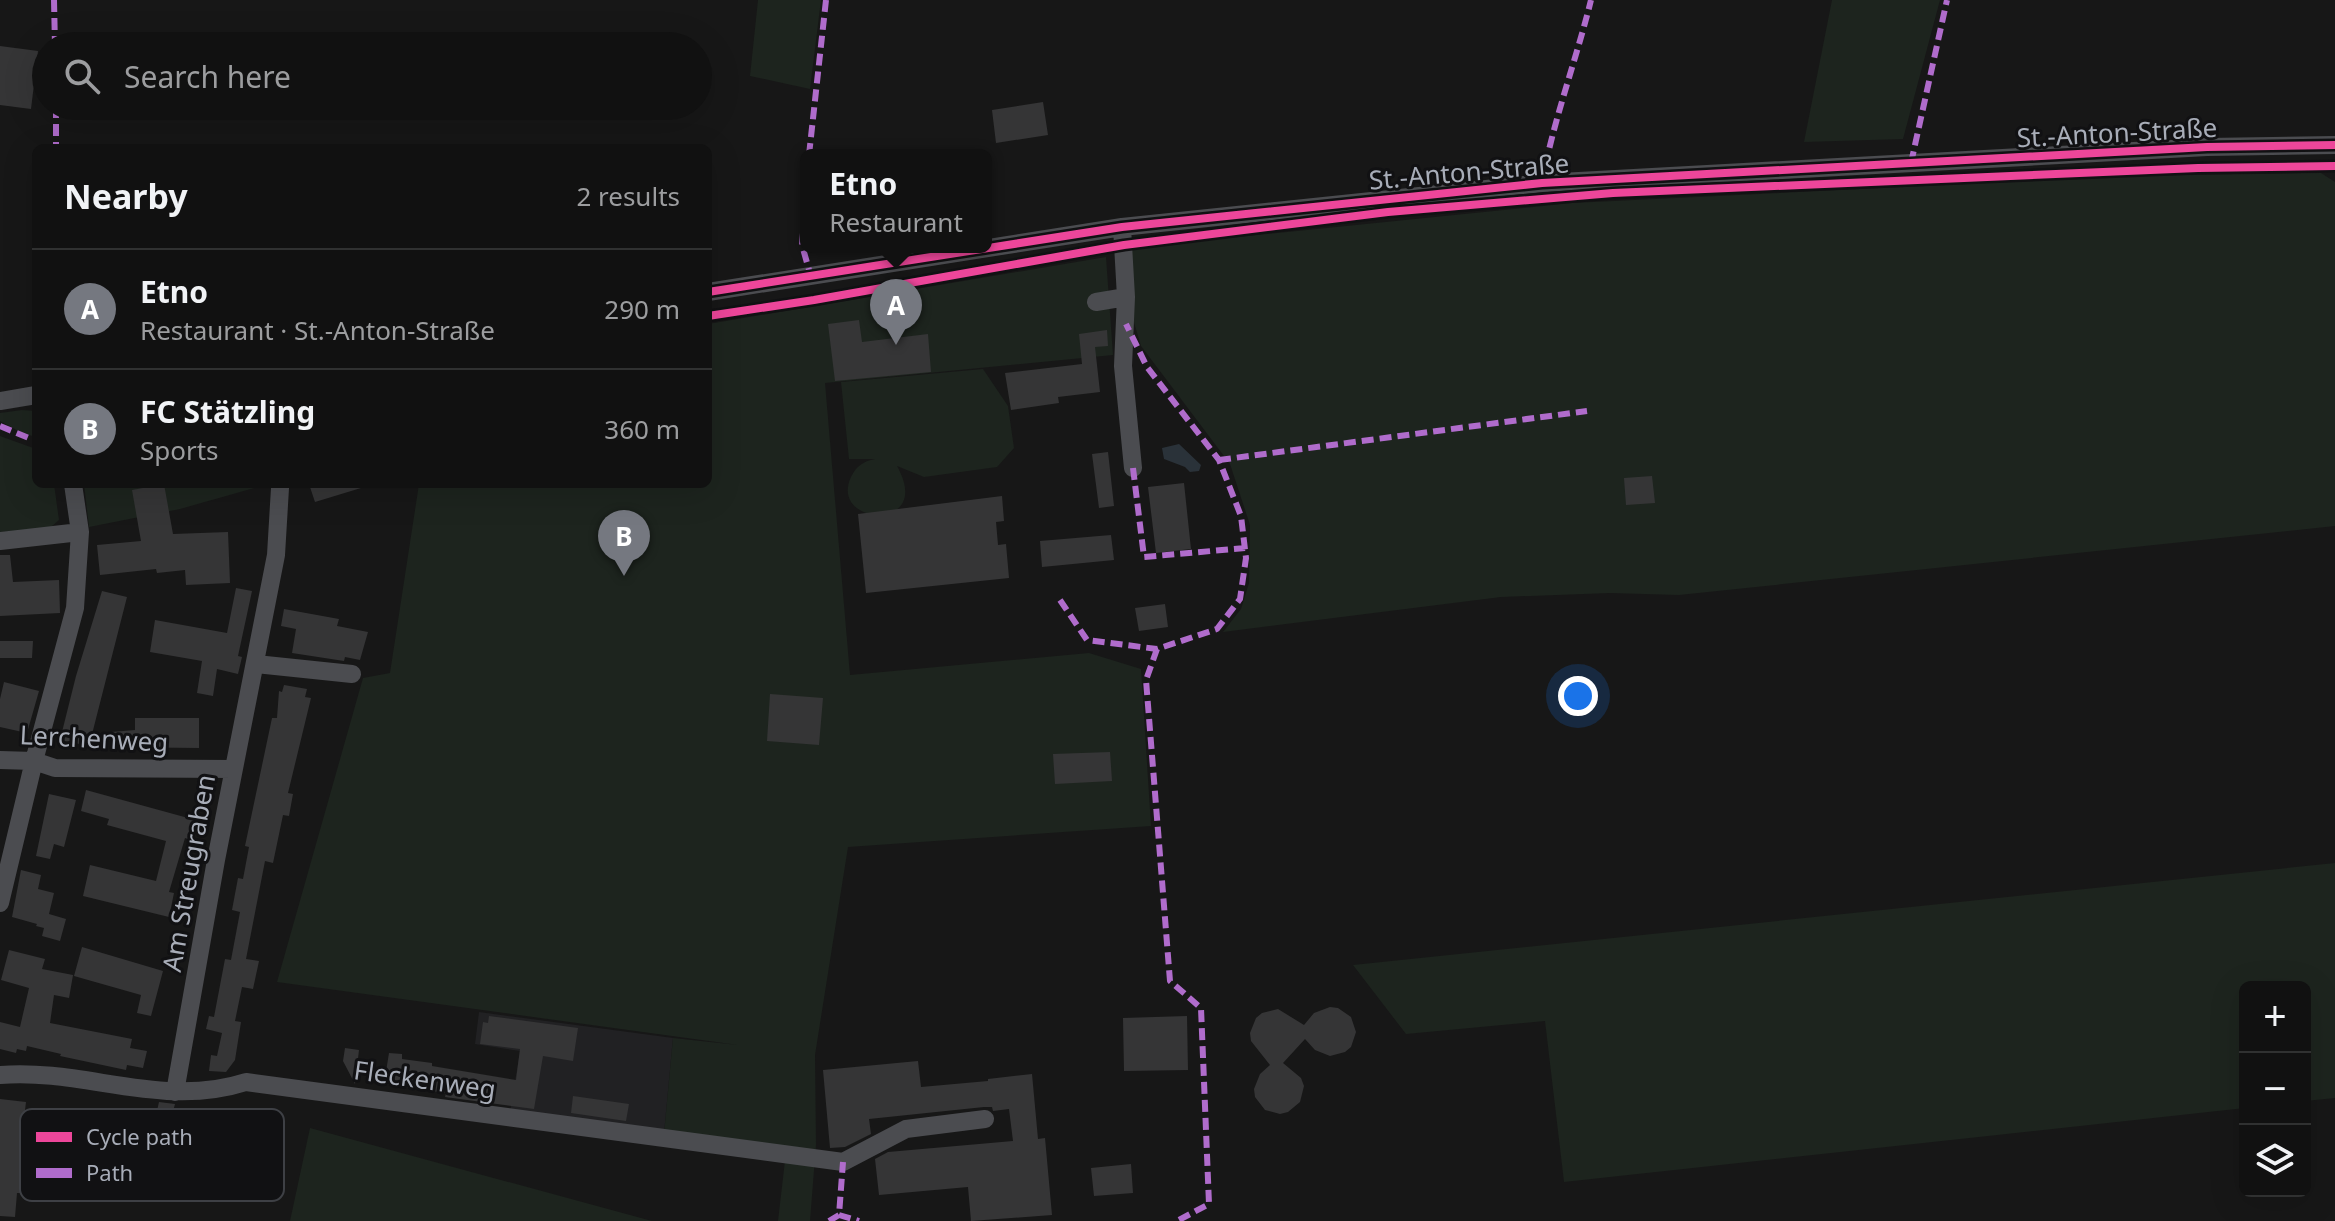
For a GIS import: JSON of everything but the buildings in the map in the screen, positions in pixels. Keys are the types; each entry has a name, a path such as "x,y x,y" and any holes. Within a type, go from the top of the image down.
{"street":[{"name":"St.-Anton-Straße","path":"992,247 1122,227 1542,183 2207,147 2335,145"},
{"path":"1122,227 1126,297 1123,366 1133,468"},
{"name":"St.-Anton-Straße","path":"712,291 956,253"},
{"path":"1096,302 1126,297"},
{"path":"0,401 32,396"},
{"path":"0,903 75,608 80,532 74,488"},
{"name":"Am Streugraben","path":"175,1092 276,555 280,488"},
{"path":"0,541 80,532"},
{"path":"256,664 352,674"},
{"name":"Lerchenweg","path":"0,760 34,761 55,768 234,769"},
{"name":"Fleckenweg","path":"0,1075 48,1074 126,1088 175,1092 219,1090 246,1082 843,1162 906,1129 985,1119"}],"shaded area":[{"path":"758,0 821,0 810,89 750,76"},
{"path":"1832,0 1940,0 1903,139 1804,142"},
{"path":"2321,173 2335,182 2335,526 1679,595 1610,593 1501,597 1223,632 1241,609 1249,583 1250,525 1230,464 1141,346 1133,319 1130,248 1572,203 2131,176"},
{"path":"1106,257 1113,355 825,383 850,675 1089,653 1141,669 1151,826 848,847 815,1055 816,1145 810,1221 778,1221 786,1152 664,1134 673,1038 738,1045 277,982 363,678 390,673 418,488 712,488 712,323"},
{"path":"983,369 1008,406 1014,448 997,467 924,477 897,466 905,488 903,503 893,512 880,515 865,513 854,505 848,493 851,477 861,465 875,459 849,459 841,382"},
{"path":"32,411 32,436 0,421 0,413"},
{"path":"0,436 32,448 32,488 55,488 59,520 51,527 37,530 0,532"},
{"path":"1179,444 1201,465 1199,471 1190,472 1164,459 1162,448"},
{"path":"84,488 254,488 180,509 89,527"},
{"path":"2335,863 2335,1098 2311,1100 2311,981 2239,981 2239,1109 1564,1182 1545,1021 1406,1034 1353,965"},
{"path":"479,1012 673,1038 664,1134 510,1112 520,1051 475,1044"},
{"path":"310,1128 652,1221 290,1221"}],"marked path":[{"path":"54,0 55,32"},
{"path":"810,149 826,0"},
{"path":"1542,183 1591,0"},
{"path":"1911,163 1947,0"},
{"path":"56,120 56,144"},
{"path":"804,253 811,277"},
{"path":"1060,600 1087,640 1157,649 1217,629 1240,599 1246,558 1241,516 1219,460 1147,367 1126,324"},
{"path":"1219,460 1587,411"},
{"path":"0,426 32,439"},
{"path":"1133,468 1144,557 1245,548"},
{"path":"1157,649 1146,680 1170,981 1201,1008 1209,1204 1177,1221"},
{"path":"829,1221 839,1215 843,1162"},
{"path":"839,1215 859,1221"}],"cycle path":[{"path":"992,247 1122,227 1542,183 2207,147 2335,145"},
{"path":"712,315 1124,245 1388,212 1613,193 2198,168 2335,166"},
{"path":"712,291 956,253"}],"place":[{"name":"Etno","path":"896,345"},
{"name":"FC Stätzling","path":"624,576"}]}
